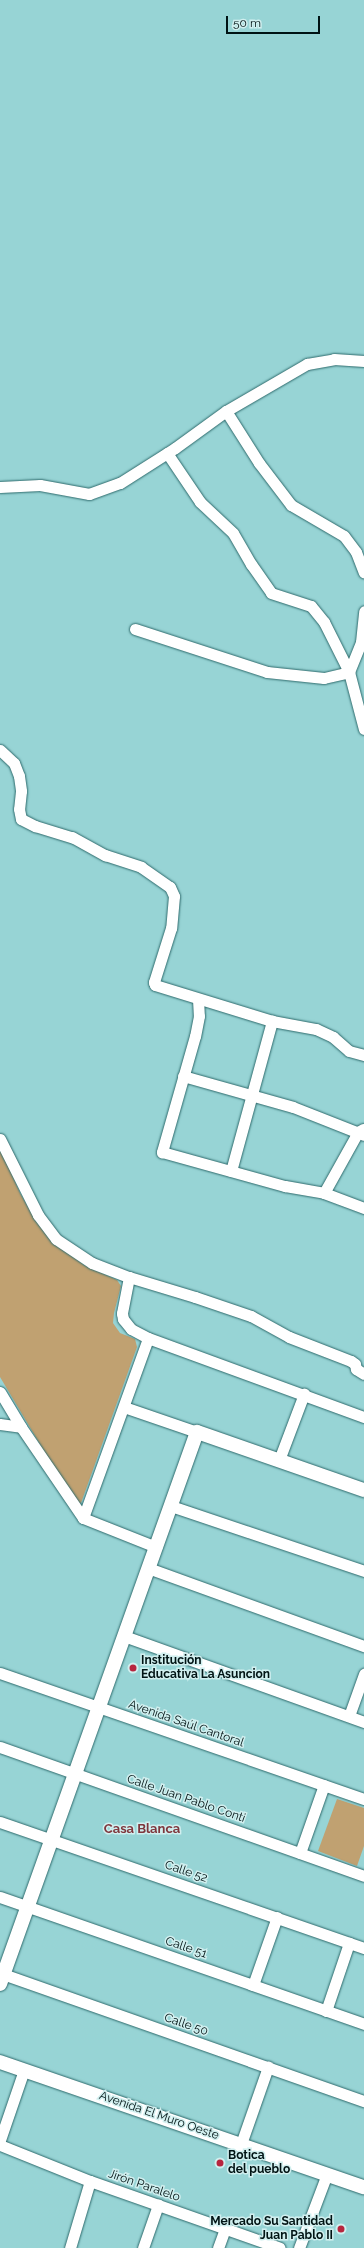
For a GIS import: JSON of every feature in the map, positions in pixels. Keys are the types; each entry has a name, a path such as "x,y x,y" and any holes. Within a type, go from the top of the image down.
{"street":[{"path":"0,487 40,485 89,494 120,483 167,453 226,411 307,364 334,359 364,361"},
{"path":"226,411 259,463 291,505 344,536 356,552 364,573"},
{"path":"167,453 200,502 233,533 251,564 271,593 311,606 324,622 349,672 364,730"},
{"path":"349,672 361,642 364,611"},
{"path":"135,629 267,672 324,678 349,672"},
{"path":"0,750 14,763 19,776 21,790 19,809 21,819 35,826 72,837 105,855 141,867 170,887 174,896 171,928 154,982 157,986 272,1021 316,1029 333,1037 349,1051 364,1055"},
{"path":"198,999 198,1016 195,1036 162,1152 285,1186 324,1193 364,1208"},
{"path":"231,1171 272,1021"},
{"path":"183,1076 293,1107 362,1132 324,1193"},
{"path":"0,1139 38,1215 56,1239 92,1263 129,1277 195,1296 251,1316 290,1337 351,1361 355,1364 356,1369 364,1374"},
{"path":"129,1277 122,1312 123,1319 131,1329 148,1338 364,1417"},
{"path":"83,1518 148,1338"},
{"path":"0,1392 21,1427 83,1518 156,1547"},
{"path":"279,1460 304,1394"},
{"path":"124,1407 364,1490"},
{"path":"0,1424 21,1427"},
{"path":"1,1977 52,1840 197,1432"},
{"path":"170,1506 364,1571"},
{"path":"148,1568 364,1646"},
{"path":"124,1636 364,1722"},
{"name":"Avenida Saúl Cantoral","path":"0,1673 364,1799"},
{"path":"349,1716 364,1674"},
{"name":"Calle Juan Pablo Conti","path":"0,1747 364,1876"},
{"path":"300,1853 324,1785"},
{"name":"Calle 52","path":"0,1822 364,1948"},
{"name":"Calle 51","path":"0,1896 364,2024"},
{"path":"253,1985 277,1918"},
{"path":"326,2011 349,1942"},
{"name":"Calle 50","path":"1,1977 364,2101"},
{"name":"Avenida El Muro Oeste","path":"0,2062 364,2187"},
{"path":"241,2144 268,2067"},
{"path":"0,2140 24,2070"},
{"name":"Jirón Paralelo","path":"0,2146 90,2181 280,2248"},
{"path":"299,2248 326,2174"},
{"path":"70,2248 90,2181"},
{"path":"143,2248 158,2205"},
{"path":"218,2248 225,2228"}],"shaded area":[{"path":"0,1147 20,1193 35,1219 53,1241 84,1265 117,1280 121,1286 113,1323 120,1333 135,1339 137,1347 81,1503 76,1505 0,1377"},
{"path":"337,1799 364,1808 364,1846 357,1866 318,1851"}],"place":[{"name":"Institución Educativa La Asuncion","path":"133,1668"},
{"name":"Botica del pueblo","path":"220,2163"},
{"name":"Mercado Su Santidad Juan Pablo II","path":"341,2229"}],"district":[{"name":"Casa Blanca","path":"142,1829"}]}
